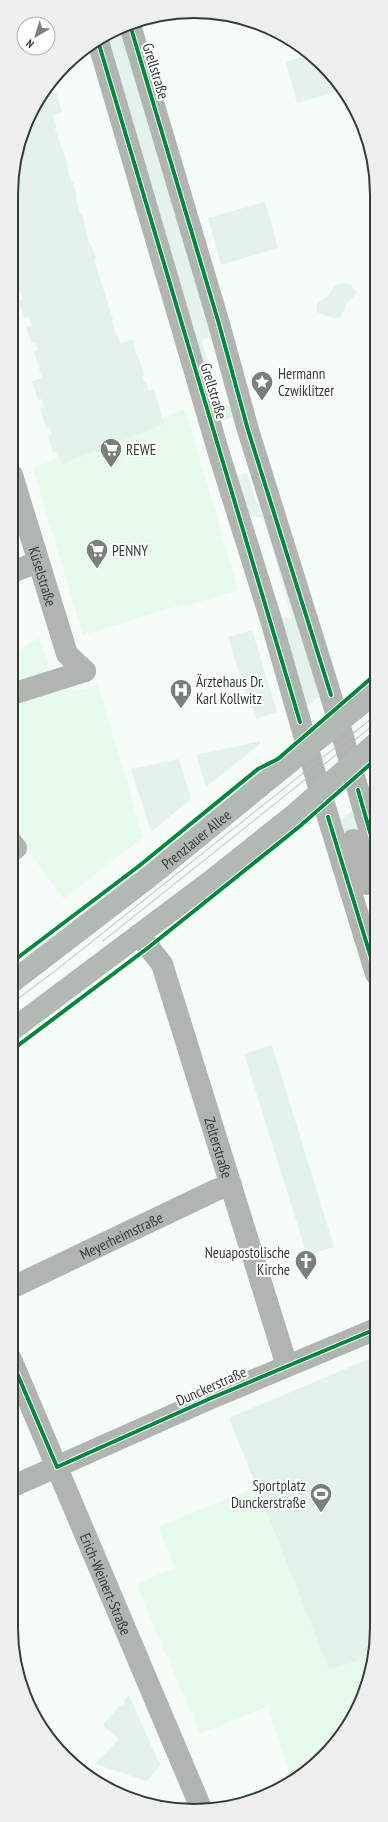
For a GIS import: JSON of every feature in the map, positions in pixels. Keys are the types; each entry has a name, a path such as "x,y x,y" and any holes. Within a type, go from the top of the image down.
{"main road":[{"name":"Prenzlauer Allee","path":"18,977 94,920 370,697"},
{"path":"18,1026 212,880 370,748"}],"street":[{"name":"Grellstraße","path":"131,29 220,324 248,430 339,722 370,832"},
{"name":"Grellstraße","path":"99,46 320,791 370,954"},
{"path":"216,440 248,430"},
{"name":"Küselstraße","path":"18,495 67,654 85,671 18,692"},
{"path":"18,570 38,562"},
{"path":"353,840 366,884"},
{"name":"Zelterstraße","path":"140,935 162,964 232,1185 287,1366"},
{"name":"Meyerheimstraße","path":"18,1285 216,1190 232,1185"},
{"name":"Dunckerstraße","path":"18,1483 370,1331"},
{"name":"Erich-Weinert-Straße","path":"18,1375 199,1804"}],"shaded area":[{"path":"122,33 214,340 203,338 202,342 221,404 233,407 236,416 220,421 107,41"},
{"path":"303,56 326,78 337,91 297,103 286,62"},
{"path":"54,87 62,112 53,115 57,127 55,128 56,132 58,132 58,137 68,166 71,182 73,182 89,243 91,244 96,258 94,260 113,319 116,335 118,335 121,343 133,339 136,355 138,355 144,375 142,376 146,382 148,391 154,390 164,424 62,464 57,452 53,452 48,436 52,434 50,427 46,428 40,408 44,407 42,399 38,400 32,381 42,378 34,352 38,350 36,342 31,343 26,327 31,326 29,317 24,318 19,301 23,299 21,292 18,292 18,182 21,160 27,137 36,116"},
{"path":"265,202 278,248 221,265 208,218"},
{"path":"344,283 351,285 357,293 347,303 339,318 332,318 317,312 317,304 331,293 336,286"},
{"path":"185,409 238,590 186,606 184,604 83,635 33,468"},
{"path":"247,473 256,501 275,545 320,696 306,707 281,618 292,618 266,526 261,517 249,516 237,476"},
{"path":"252,630 277,712 257,719 253,708 250,708 228,637"},
{"path":"40,638 52,678 76,691 88,689 98,685 143,837 64,899 18,837 18,651"},
{"path":"260,741 260,744 206,787 196,755"},
{"path":"179,759 191,799 151,832 131,769"},
{"path":"355,808 370,859 370,897 366,884 337,824"},
{"path":"272,1045 334,1247 307,1255 244,1054"},
{"name":"Sportplatz Dunckerstraße","path":"370,1359 370,1640 367,1657 329,1670 229,1418"},
{"path":"256,1487 329,1670 367,1657 361,1685 352,1706 340,1726 334,1735 310,1760 290,1775 268,1706 200,1734 136,1584 175,1568 158,1527"},
{"path":"129,1695 160,1765 147,1781 95,1764 119,1739 103,1725 120,1705 125,1704 124,1700"}],"tram line":[{"path":"18,999 55,971 370,720"},
{"path":"103,941 370,728"}],"cycle path":[{"path":"131,29 219,324 248,430 331,695"},
{"path":"99,46 300,722"},
{"path":"18,957 139,866 258,769 278,759 370,679"},
{"path":"18,1045 149,947 300,826 370,764"},
{"path":"358,790 370,832"},
{"path":"328,817 370,954"},
{"path":"18,1375 57,1467 209,1399 370,1332"}],"place":[{"name":"Hermann Czwiklitzer","path":"262,402"},
{"name":"REWE","path":"111,468"},
{"name":"PENNY","path":"97,570"},
{"name":"Ärztehaus Dr. Karl Kollwitz","path":"181,710"},
{"name":"Neuapostolische Kirche","path":"306,1280"},
{"name":"Sportplatz Dunckerstraße","path":"321,1514"}]}
